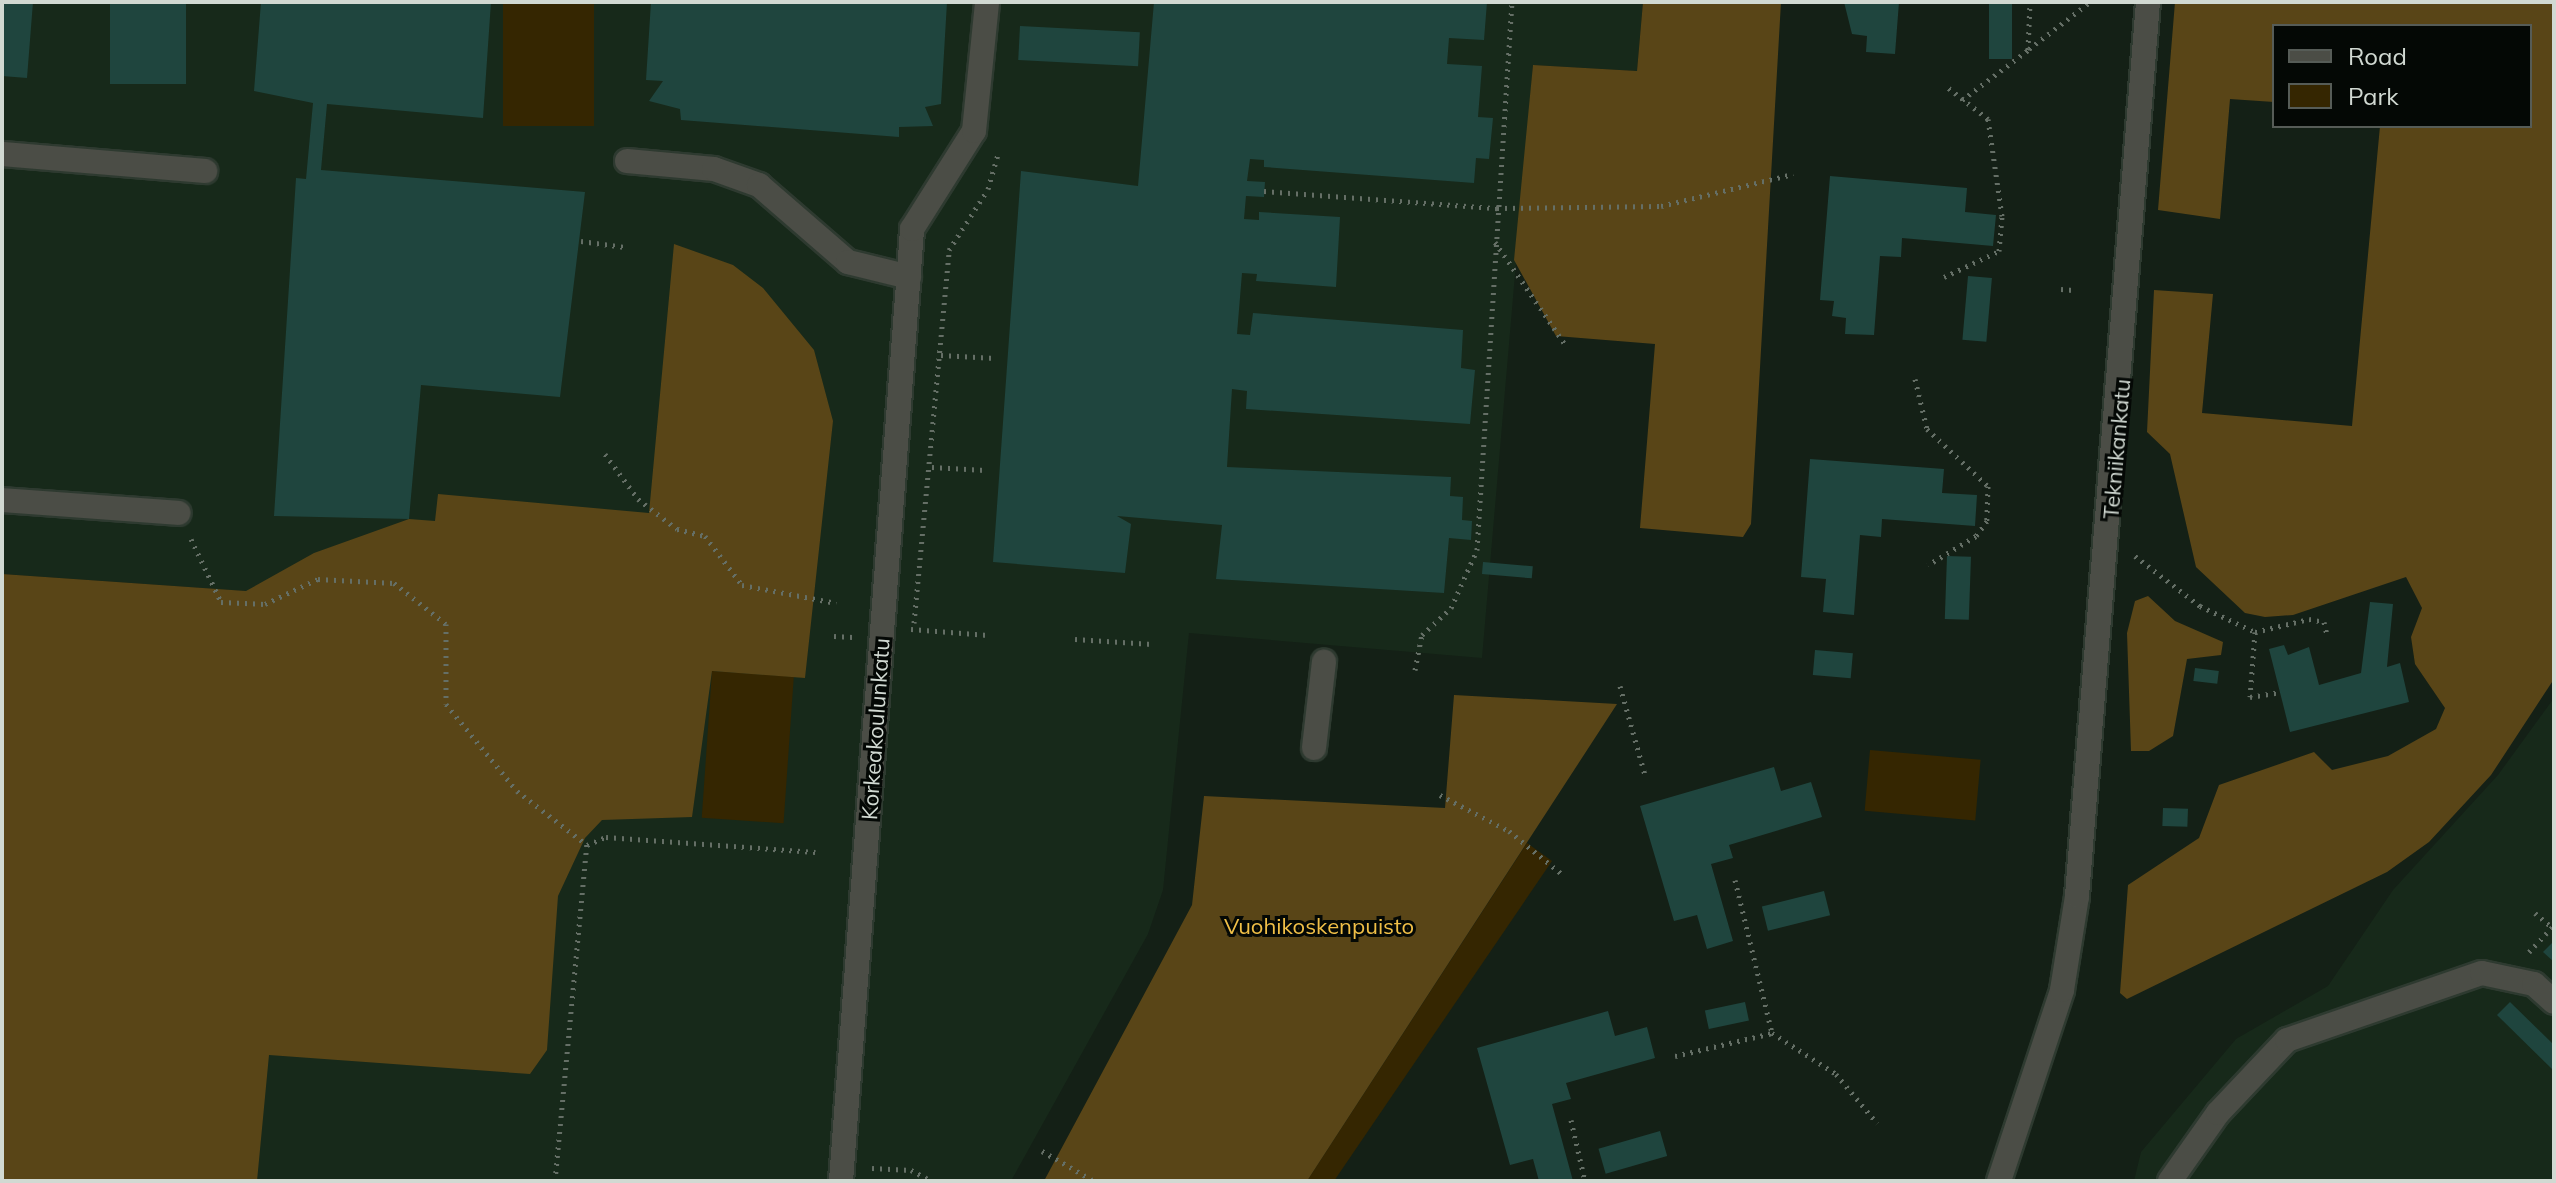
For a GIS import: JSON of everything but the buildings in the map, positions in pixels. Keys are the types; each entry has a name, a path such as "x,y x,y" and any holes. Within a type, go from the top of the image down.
{"street":[{"name":"Korkeakoulunkatu","path":"841,1181 909,277 917,212 974,131 987,2"},
{"name":"Tekniikankatu","path":"1999,1181 2062,990 2077,896 2109,536 2148,2"},
{"path":"2,154 205,171"},
{"path":"627,161 714,169 759,185 848,262 909,277"},
{"path":"2,500 179,513"},
{"path":"1314,748 1324,662"},
{"path":"2170,1181 2218,1113 2287,1040 2482,973 2534,984 2554,1002"}],"path":[{"path":"1415,670 1422,635 1451,608 1477,550 1494,241 1512,2"},
{"path":"2028,50 2030,2"},
{"path":"1962,100 2090,2"},
{"path":"1944,277 1999,251 2000,239 1988,119 1946,86"},
{"path":"910,629 920,614 949,250 988,189 1000,143"},
{"path":"1264,191 1497,208 1661,206 1793,174"},
{"path":"581,241 625,247"},
{"path":"1494,241 1567,347"},
{"path":"2061,289 2073,290"},
{"path":"941,355 995,358"},
{"path":"1915,379 1927,429 1988,486 1987,521 1976,536 1928,565"},
{"path":"605,454 638,499 677,529 705,536 742,585 769,596 836,603"},
{"path":"932,467 985,470"},
{"path":"179,513 221,602 265,604 318,579 394,583 446,624 446,704 517,791 587,845"},
{"path":"2109,536 2200,606 2255,632 2309,619 2324,622 2327,635"},
{"path":"834,636 882,638 910,629 988,635"},
{"path":"2255,632 2250,697 2280,692"},
{"path":"1075,639 1152,644"},
{"path":"1620,686 1645,775"},
{"path":"1440,795 1509,831 1562,874"},
{"path":"587,845 606,837 815,852"},
{"path":"555,1181 587,845"},
{"path":"1735,880 1772,1033 1836,1074 1877,1123"},
{"path":"2535,913 2554,929"},
{"path":"1675,1056 1772,1033"},
{"path":"1571,1120 1585,1181"},
{"path":"844,1148 867,1168 911,1170 932,1181"},
{"path":"1042,1151 1094,1181"}],"shaded area":[{"path":"2,2 1643,2 1637,71 1533,65 1482,658 1189,633 1163,890 1148,934 1011,1181 194,1181 245,591 2,574"},
{"path":"2554,698 2554,1181 2134,1181 2141,1152 2236,1039 2328,986 2393,890 2498,775"}],"green space":[{"path":"503,2 594,2 594,126 503,126"},
{"path":"1643,2 1781,2 1751,524 1743,537 1640,528 1655,344 1556,336 1514,260 1533,65 1637,71"},
{"path":"2175,2 2554,2 2554,679 2491,775 2429,842 2387,872 2127,999 2120,993 2128,885 2199,838 2219,785 2314,752 2332,770 2388,756 2436,729 2445,708 2415,664 2411,637 2422,608 2406,577 2293,615 2265,617 2245,613 2196,567 2170,454 2147,432 2154,290 2213,294 2202,413 2352,426 2380,128 2532,128 2532,24 2272,24 2272,102 2230,99 2220,219 2158,210"},
{"path":"674,244 733,265 763,288 814,350 833,421 805,678 712,671 692,817 602,820 585,838 558,896 547,1050 530,1074 269,1055 257,1181 2,1181 2,574 246,591 314,553 409,519 435,521 438,494 649,513"},
{"path":"2148,596 2175,621 2223,642 2221,655 2187,659 2173,736 2149,751 2131,751 2127,633 2135,601"},
{"path":"712,671 794,677 784,823 702,818"},
{"name":"Vuohikoskenpuisto","path":"1454,695 1617,704 1307,1181 1044,1181 1192,905 1204,796 1445,808"},
{"path":"1870,750 1981,760 1975,820 1865,811"},
{"path":"1527,843 1552,861 1334,1181 1307,1181"}]}
